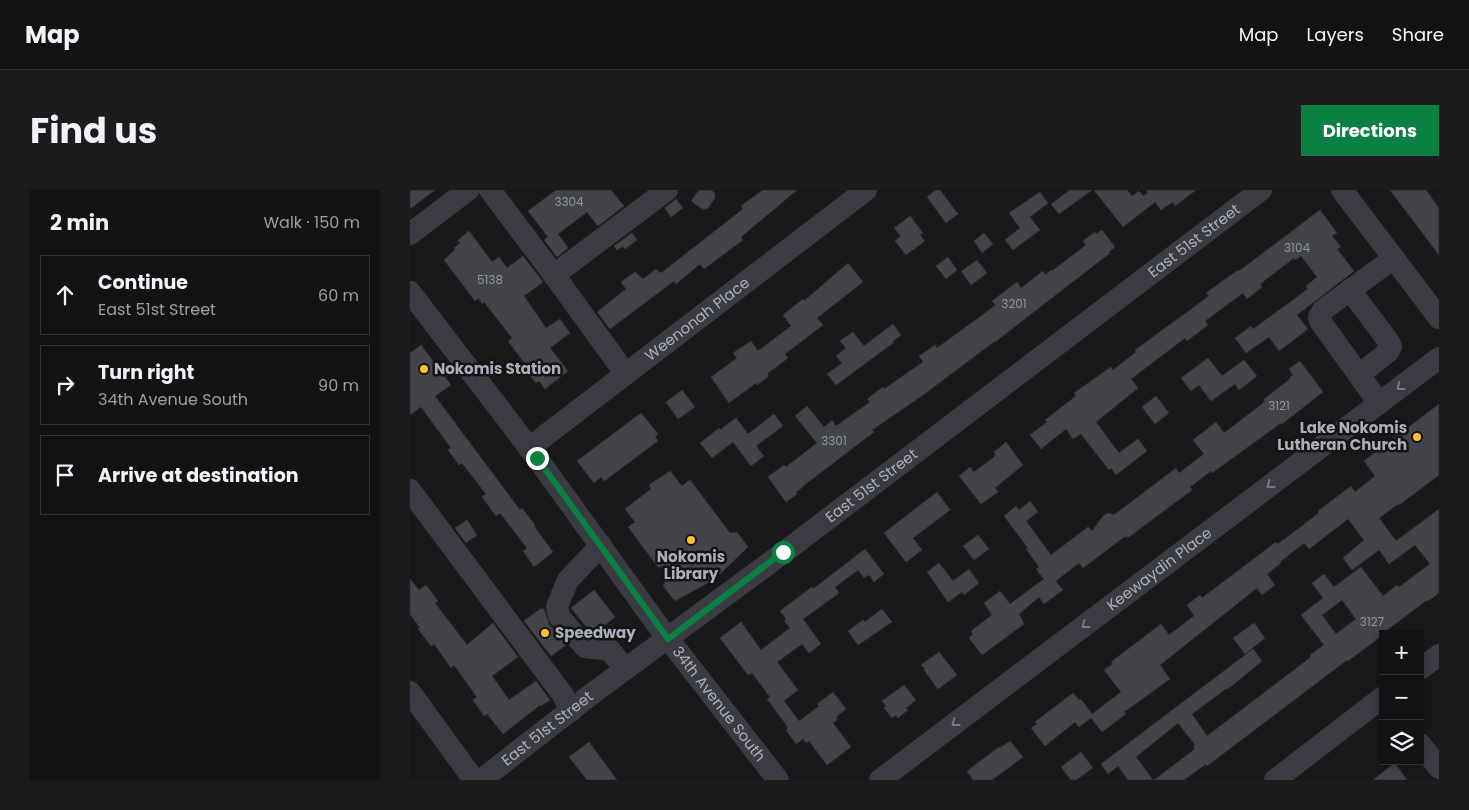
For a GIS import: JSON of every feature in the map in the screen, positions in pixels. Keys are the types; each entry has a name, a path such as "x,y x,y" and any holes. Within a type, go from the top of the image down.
{"street":[{"path":"410,234 468,190"},
{"path":"490,190 625,373"},
{"path":"554,275 667,190"},
{"name":"Weenonah Place","path":"529,448 866,190"},
{"name":"East 51st Street","path":"481,780 625,669 668,639 1261,190"},
{"path":"1342,190 1439,318"},
{"path":"1379,403 1320,322 1319,317 1323,310 1394,258"},
{"path":"1350,290 1391,347 1388,352 1359,375"},
{"name":"34th Avenue South","path":"410,292 529,448 668,639 778,780"},
{"name":"Keewaydin Place","path":"891,777 1439,358"},
{"path":"410,490 563,695 571,711"},
{"path":"601,545 568,580 557,606 559,616 585,647 610,650 625,669"},
{"path":"1424,666 1439,655"},
{"path":"410,692 474,780"},
{"path":"1275,780 1379,700"},
{"path":"1424,749 1439,768"}],"building":[{"path":"410,190 435,190 410,209"},
{"path":"556,190 611,190 624,206 598,226 587,212 558,234 568,248 557,257 544,240 548,237 528,211"},
{"path":"699,190 711,190 715,193 715,198 707,209 702,209 691,201"},
{"path":"763,190 797,190 741,237 743,240 704,269 700,264 676,284 674,281 610,329 597,312 626,289 621,282 635,272 643,279 656,269 661,273 743,209 741,206"},
{"path":"936,190 940,190 958,214 946,223 927,197"},
{"path":"1070,190 1092,190 1059,214 1051,204"},
{"path":"1094,190 1127,190 1132,196 1139,191 1143,196 1148,193 1146,190 1196,190 1175,206 1173,202 1161,210 1155,202 1123,227"},
{"path":"1390,190 1426,190 1439,208 1439,255"},
{"path":"1040,192 1048,203 1030,217 1040,230 1013,250 1005,240 1020,228 1009,213"},
{"path":"676,199 683,208 671,217 665,208"},
{"path":"1320,210 1337,233 1332,236 1341,247 1337,249 1354,271 1297,315 1308,329 1279,351 1269,337 1246,353 1235,338 1251,326 1253,329 1308,289 1306,286 1317,277 1301,256 1295,260 1294,258 1260,284 1262,287 1247,299 1243,293 1205,321 1208,325 1187,341 1185,338 1131,379 1138,388 1096,422 1119,453 1138,439 1147,451 1116,475 1111,468 1109,470 1081,434 1073,439 1066,429 1041,449 1030,435 1047,422 1045,420 1076,396 1074,393 1111,367 1113,370 1136,352 1135,350 1209,296 1206,293 1239,271"},
{"path":"910,216 923,233 920,235 925,241 906,255 895,241 901,236 894,228"},
{"path":"1102,230 1115,247 1110,253 995,342 872,430 874,432 803,486 796,492 797,494 786,502 768,477 784,465 786,467 817,443 795,416 807,406 824,427 832,420 836,426 870,402 867,399 883,387 884,389 923,362 919,356 935,345 937,348 996,305 992,301 1017,282 1021,288 1043,271 1045,275 1052,271 1086,245 1083,241 1095,232 1096,234"},
{"path":"469,231 492,262 499,257 507,268 523,256 543,282 524,296 546,328 560,319 570,333 550,348 568,371 545,389 539,381 536,383 529,374 531,372 508,341 512,338 484,302 482,304 478,298 475,301 444,260 460,243 458,240"},
{"path":"632,233 637,240 625,249 623,246 617,250 614,246"},
{"path":"984,233 993,244 982,253 974,241"},
{"path":"948,257 957,270 946,279 936,266"},
{"path":"977,260 987,273 971,285 961,271"},
{"path":"848,263 863,282 817,318 823,325 785,354 788,358 767,374 769,376 729,403 711,377 737,358 733,353 751,341 758,351 791,326 783,315 803,299 804,301"},
{"path":"893,324 901,335 836,385 827,374 842,363 836,356 846,348 840,341 853,332 864,346"},
{"path":"421,345 451,385 435,396 520,510 522,508 535,525 553,552 534,567 523,551 527,548 500,513 496,516 482,497 486,494 462,463 459,465 448,450 451,448 421,407 410,415 410,353"},
{"path":"1208,358 1222,376 1244,360 1257,376 1239,390 1235,384 1211,401 1199,385 1191,391 1181,378"},
{"path":"1300,361 1323,392 1282,424 1212,473 1211,471 1190,487 1192,490 1129,537 1124,537 1083,568 1079,563 1057,580 1056,582 1063,590 1044,604 1039,597 1019,614 1024,624 982,655 969,638 973,634 971,631 992,615 984,603 1000,591 1010,604 1044,579 1036,569 1039,567 1026,549 1028,548 1004,516 1016,506 1019,510 1030,501 1038,512 1026,521 1051,555 1088,527 1092,531 1103,516 1108,513 1114,515 1176,468 1179,473 1204,454 1193,440 1216,422 1224,433 1262,404 1264,399 1290,379 1293,375 1289,369"},
{"path":"682,390 695,407 678,419 666,402"},
{"path":"1156,396 1169,413 1155,424 1142,407"},
{"path":"1439,404 1439,475 1379,518 1396,541 1439,509 1439,593 1387,630 1379,630 1379,638 1207,766 1206,764 1184,780 1154,780 1195,749 1193,747 1195,745 1178,723 1136,757 1153,780 1128,780 1118,766 1108,774 1101,764 1253,649 1262,661 1228,689 1192,714 1207,736 1324,645 1301,615 1323,598 1312,583 1324,574 1334,587 1361,567 1383,596 1397,585 1399,587 1430,564 1415,545 1389,564 1379,550 1352,570 1343,558 1364,540 1348,519 1309,549 1304,543 1267,574 1275,585 1262,595 1257,588 1160,665 1170,679 1124,712 1126,714 1102,732 1091,718 1079,727 1075,722 1045,746 1031,728 1037,724 1035,722 1073,693 1079,700 1081,699 1092,714 1121,692 1104,670 1113,664 1111,662 1161,624 1169,635 1194,616 1187,605 1200,595 1202,598 1276,542 1278,544 1351,486 1355,492 1375,476 1364,461","holes":["1342,600 1356,619 1336,634 1322,615"]},
{"path":"641,413 658,434 655,437 658,441 604,481 601,477 594,483 577,461"},
{"path":"774,414 783,426 756,446 764,456 751,466 733,442 712,458 700,443 736,418 748,434"},
{"path":"1006,442 1023,465 995,488 998,492 981,504 959,476 970,467 974,472 993,458 996,454 994,452"},
{"name":"Nokomis Library","path":"670,471 682,486 690,480 730,533 737,532 748,547 715,579 675,601 663,586 672,567 658,567 628,527 635,522 625,509 651,489 649,485"},
{"path":"937,492 950,510 913,538 922,550 906,562 884,533"},
{"path":"467,520 477,535 466,543 455,528"},
{"path":"978,535 989,549 974,560 963,546"},
{"path":"865,549 884,574 874,582 869,575 864,578 858,570 835,587 839,593 803,619 821,644 809,653 802,644 777,662 798,690 784,701 799,721 819,706 817,704 833,692 846,709 836,717 837,720 833,723 851,747 827,765 809,741 806,743 803,739 796,744 786,730 788,728 785,723 767,699 770,697 752,673 748,675 720,638 741,622 761,650 790,628 784,621 786,619 780,611 812,587 813,589"},
{"path":"939,563 953,581 969,569 979,583 964,595 962,592 948,602 927,572"},
{"path":"410,579 419,590 426,585 438,601 435,603 467,645 493,623 518,657 492,676 509,700 536,681 550,700 540,705 503,734 487,714 484,716 473,700 477,697 454,665 451,668 434,644 431,646 418,629 420,628 410,614"},
{"path":"594,590 615,617 593,635 571,608"},
{"path":"540,609 544,609 549,624 566,645 551,656 524,621"},
{"path":"882,609 892,622 858,645 848,631 863,620 865,622"},
{"path":"1254,623 1265,638 1245,654 1233,638"},
{"path":"939,652 957,675 938,689 921,665"},
{"path":"904,685 916,700 898,718 896,715 892,718 884,708 886,706 882,701"},
{"path":"1010,741 1023,757 992,780 973,780 967,771"},
{"path":"589,742 617,780 587,780 569,757"},
{"path":"1081,752 1093,768 1076,780 1071,780 1061,767"},
{"path":"1396,765 1407,780 1373,780 1388,768"}],"place":[{"name":"Nokomis Station","path":"424,369"},
{"name":"Lake Nokomis Lutheran Church","path":"1417,437"},
{"name":"Nokomis Library","path":"691,540"},
{"name":"Speedway","path":"545,633"}],"route":[{"path":"537,458 668,639 783,552"}]}
